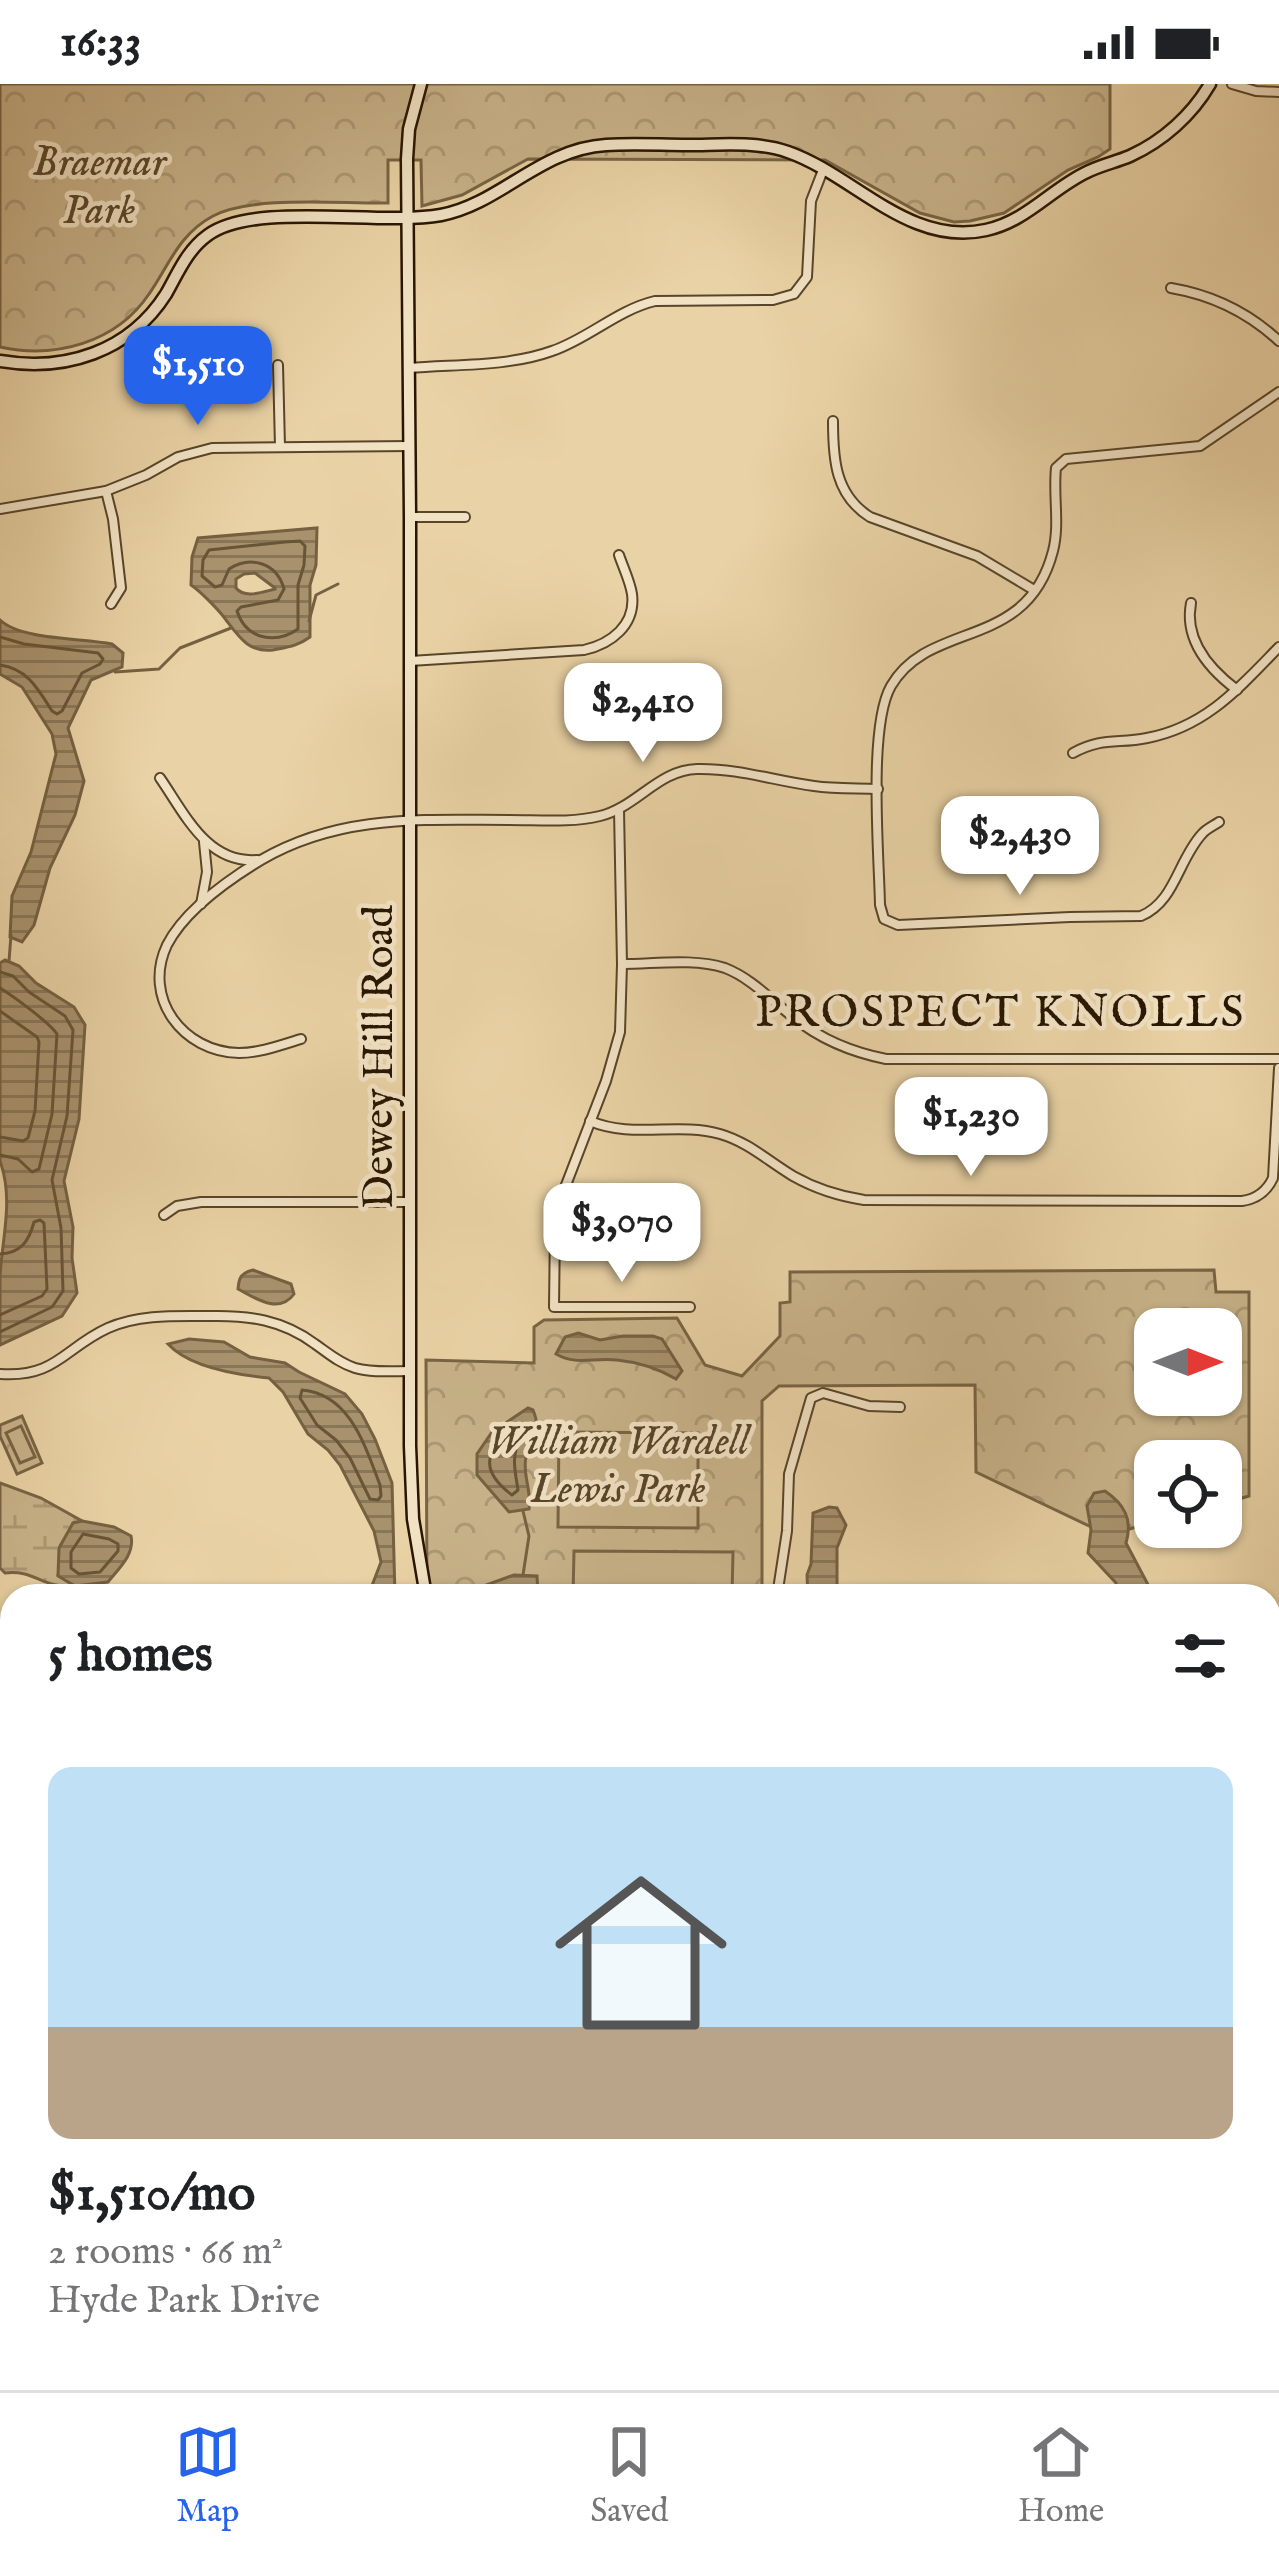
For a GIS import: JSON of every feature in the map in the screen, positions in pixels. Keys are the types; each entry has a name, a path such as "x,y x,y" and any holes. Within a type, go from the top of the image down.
{"street":[{"name":"Dewey Hill Road","path":"421,84 409,129 408,218 410,1371 413,1519 424,1584"},
{"path":"0,361 70,362 113,345 149,316 197,244 226,225 263,218 437,216 460,210 558,156 590,146 768,147 786,151 924,227 952,233 983,231 1025,216 1087,172 1149,145 1190,112 1210,84"},
{"path":"1232,84 1279,92"},
{"path":"409,368 538,356 655,301 773,300 794,295 807,277 811,201 823,170"},
{"path":"1172,288 1226,305 1279,341"},
{"path":"278,365 280,447"},
{"path":"1219,822 1201,835 1164,899 1141,916 898,926 884,919 880,905 880,720 890,687 901,672 927,651 995,625 1034,590 1054,547 1056,468 1066,459 1200,446 1279,392"},
{"path":"833,421 841,487 858,509 977,556 1034,590"},
{"path":"0,509 106,491 191,452 212,448 410,446"},
{"path":"106,491 121,588 111,604"},
{"path":"410,517 465,517"},
{"path":"410,661 584,650 610,641 628,621 632,607 619,555"},
{"path":"1191,603 1190,624 1200,651 1237,690"},
{"path":"1073,753 1093,742 1143,739 1188,726 1237,690 1279,646"},
{"path":"301,1039 237,1053 202,1045 175,1025 161,994 162,961 177,929 200,905 285,848 373,822 585,819 619,809 658,781 689,769 735,770 820,787 878,789"},
{"path":"160,778 214,850 238,860 265,858"},
{"path":"619,809 620,1033 561,1198 554,1307 690,1307"},
{"path":"200,905 207,872 204,841"},
{"path":"590,1121 629,1131 725,1135 816,1188 864,1199 1250,1200 1273,1178 1279,1064 886,1058 862,1054 818,1035 730,970 696,963 622,964"},
{"path":"164,1215 177,1206 201,1202 410,1202"},
{"path":"0,1373 34,1373 106,1328 125,1322 209,1316 277,1322 352,1367 410,1371"},
{"path":"780,1584 789,1474 811,1398 823,1393 869,1406 900,1407"}],"green space":[{"name":"Braemar Park","path":"0,84 1110,84 1110,149 1068,170 1004,213 954,222 920,213 825,160 528,159 462,195 422,206 421,160 388,160 388,203 274,203 213,216 183,241 149,294 120,325 83,343 21,350 0,347"},
{"name":"William Wardell Lewis Park","path":"1214,1270 1216,1292 1249,1292 1249,1496 1242,1498 1242,1440 1134,1440 1134,1528 1108,1535 976,1472 975,1385 779,1386 762,1401 762,1584 427,1584 426,1360 534,1363 534,1327 544,1320 677,1318 705,1365 742,1376 780,1336 780,1303 790,1302 790,1272"},
{"path":"22,1416 42,1463 17,1474 0,1436 0,1425"},
{"path":"21,1426 35,1457 20,1463 6,1433"},
{"path":"559,1432 698,1433 698,1528 558,1527"},
{"path":"0,1483 41,1498 82,1521 73,1523 58,1575 72,1584 52,1584 0,1568"},
{"path":"574,1551 733,1552 732,1584 573,1584"}],"water":[{"path":"317,528 310,637 273,650 245,642 191,585 198,538","holes":["255,573 275,589 244,593 236,588 236,579"]},
{"path":"0,620 37,635 112,644 123,653 122,667 91,680 68,728 84,781 34,925 22,942 10,937 12,896 31,852 56,754 52,734 22,687 0,674"},
{"path":"5,960 74,1007 85,1025 79,1119 64,1181 73,1227 77,1293 62,1316 0,1345 7,1204 0,1161 0,963"},
{"path":"253,1270 291,1284 294,1294 274,1304 238,1289 241,1276"},
{"path":"578,1333 600,1340 623,1336 662,1339 682,1371 676,1379 632,1362 571,1360 556,1354 565,1337"},
{"path":"189,1339 224,1342 250,1357 285,1363 345,1394 362,1414 392,1483 395,1584 373,1584 381,1562 374,1531 340,1465 308,1434 283,1392 269,1378 201,1365 168,1344"},
{"path":"528,1408 537,1425 525,1463 529,1509 509,1512 477,1475 477,1454 492,1432"},
{"path":"1105,1491 1125,1513 1126,1543 1148,1584 1116,1584 1088,1553 1087,1506 1094,1493"},
{"path":"837,1508 846,1525 837,1548 837,1584 807,1584 813,1513"},
{"path":"73,1523 114,1527 131,1536 128,1555 108,1582 72,1584 58,1576 59,1548"},
{"path":"514,1575 537,1576 537,1584 489,1584"}],"waterway":[{"path":"309,621 316,595 338,584"},
{"path":"115,672 159,669 180,648 231,628"},
{"path":"9,961 11,935"},
{"path":"523,1511 529,1536 523,1575"}],"district":[{"name":"PROSPECT KNOLLS","path":"1001,1010"}]}
